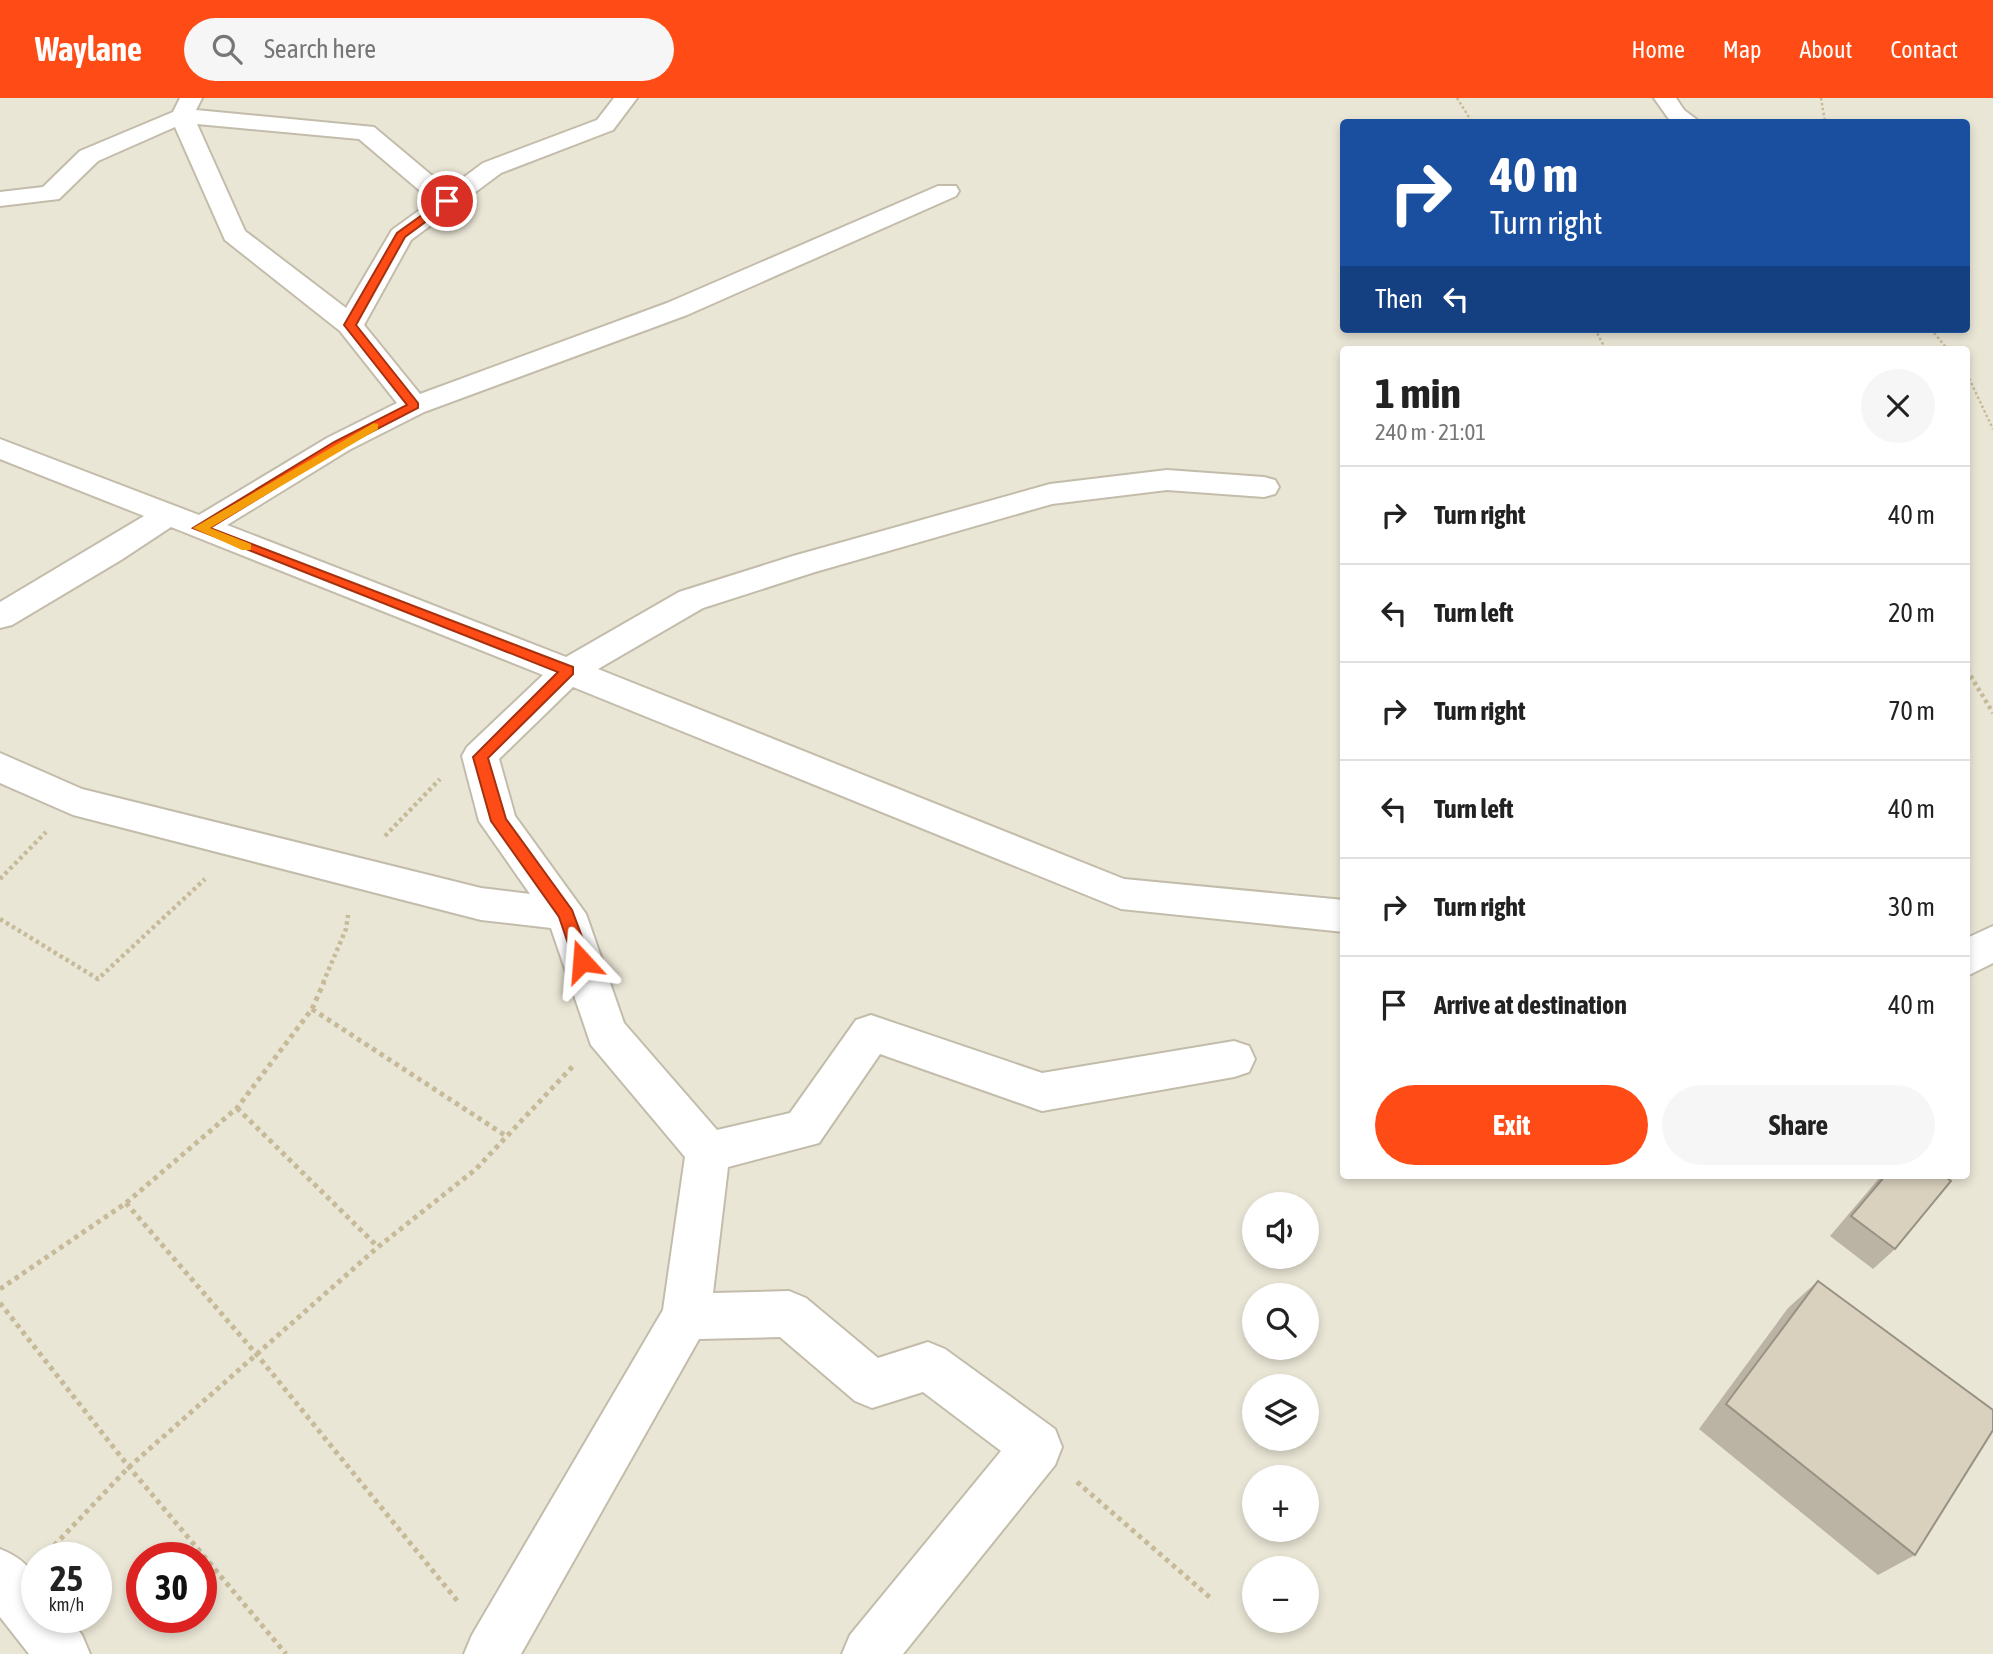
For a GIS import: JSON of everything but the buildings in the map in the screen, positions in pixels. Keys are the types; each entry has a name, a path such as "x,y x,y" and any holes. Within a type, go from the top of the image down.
{"street":[{"path":"350,325 401,235 492,168 604,125 626,98"},
{"path":"1665,98 1675,115 1682,119"},
{"path":"0,199 50,194 89,156 187,107 366,132 447,201"},
{"path":"187,107 234,235 350,325 414,406"},
{"path":"0,617 110,553 185,521 414,406 677,309 947,191"},
{"path":"0,448 568,671 1121,894 1340,916"},
{"path":"493,1650 686,1316 708,1152 606,1032 566,914 498,821 480,757 568,671 691,600 804,564 1049,494 1167,480 1264,487"},
{"path":"0,767 73,801 481,904 566,914"},
{"path":"1970,957 1993,942"},
{"path":"708,1152 804,1129 871,1032 1042,1092 1234,1059"},
{"path":"686,1316 789,1314 872,1384 928,1366 1037,1447 869,1654"},
{"path":"0,1575 63,1654"}],"path":[{"path":"1457,98 1470,119"},
{"path":"1821,98 1824,119"},
{"path":"1970,380 1993,429"},
{"path":"1970,675 1993,713"},
{"path":"0,1289 125,1203 237,1108 312,1009 346,929 351,873 434,782 480,757"},
{"path":"0,878 37,843 73,801"},
{"path":"0,919 98,979 242,843"},
{"path":"312,1009 506,1136"},
{"path":"58,1542 129,1468 378,1247 476,1169 606,1032"},
{"path":"237,1108 378,1247"},
{"path":"125,1203 258,1356 493,1650"},
{"path":"0,1303 129,1468 286,1654"},
{"path":"1037,1447 1213,1600"}],"shaded area":[{"path":"0,98 1993,98 1993,1654 0,1654"}],"slow traffic":[{"path":"247,547 200,528 338,444 374,426"}],"route":[{"path":"447,201 401,235 350,325 414,406 338,444 200,528 568,671 480,757 498,821 566,914 582,961"}]}
